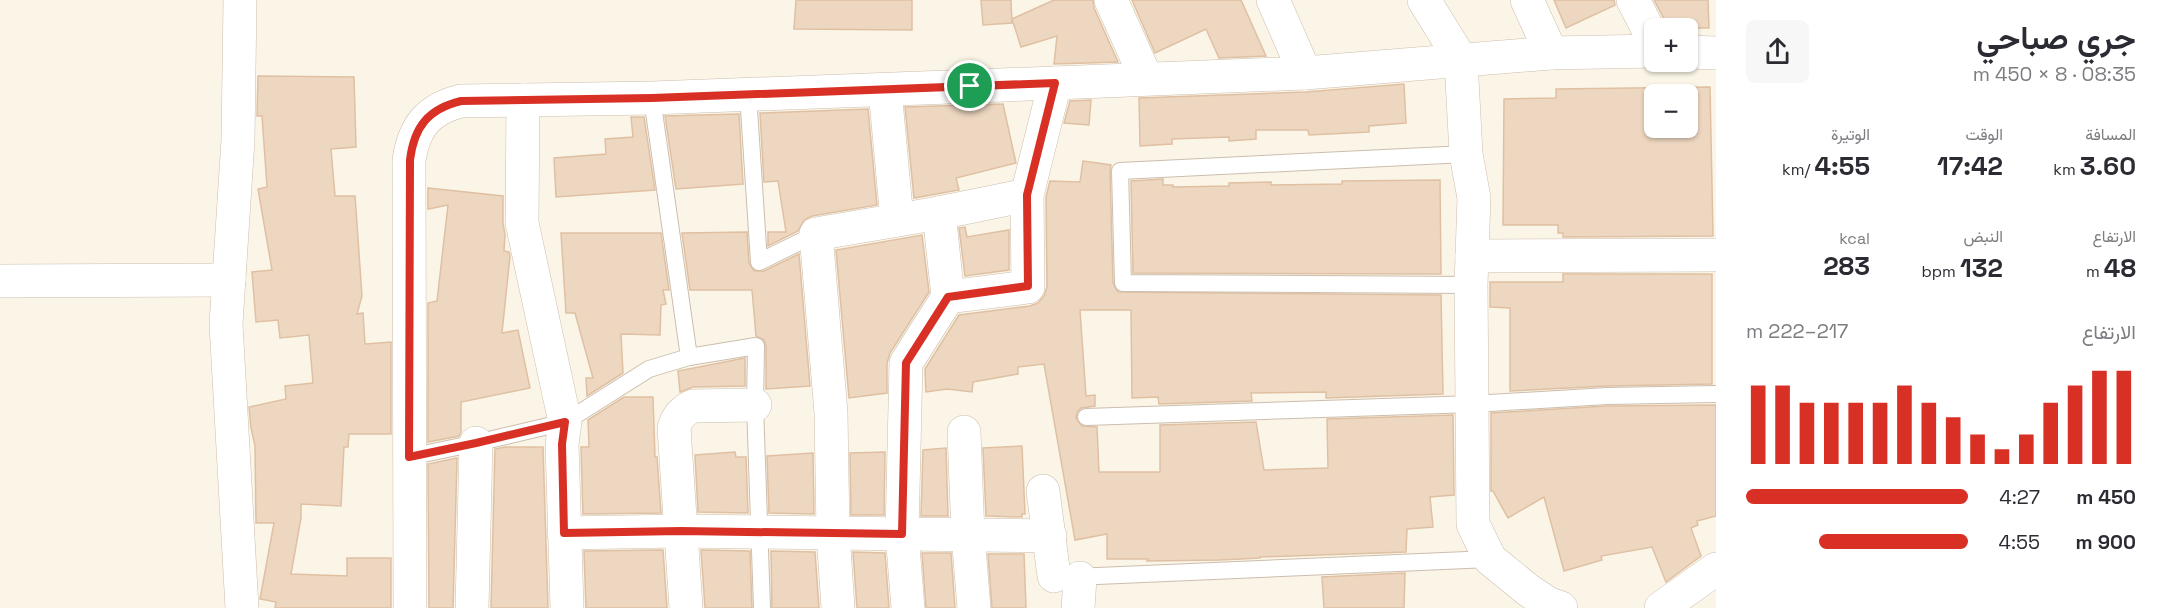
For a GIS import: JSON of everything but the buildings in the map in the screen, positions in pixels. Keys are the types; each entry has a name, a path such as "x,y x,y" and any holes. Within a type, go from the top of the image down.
{"street":[{"path":"240,0 238,141 226,324 242,608"},
{"path":"1111,0 1146,78"},
{"path":"1273,0 1305,73"},
{"path":"1424,0 1461,60 1466,154 1474,198 1471,271 1473,524 1490,559 1552,607"},
{"path":"1527,0 1551,53"},
{"path":"1633,0 1644,21"},
{"path":"410,608 409,172 411,146 416,133 435,111 448,105 461,101 652,98 1305,73 1551,53 1644,51"},
{"path":"1698,52 1716,53"},
{"path":"948,297 1028,286 1027,195 1055,83"},
{"path":"885,90 897,220"},
{"path":"523,100 522,223 565,422 562,444 567,608"},
{"path":"838,608 833,533 831,413 816,234 1027,195"},
{"path":"908,608 902,534 906,363 948,297 939,213"},
{"path":"1471,271 1716,255"},
{"path":"0,281 229,280"},
{"path":"686,608 674,428 676,421 693,406 755,405"},
{"path":"964,432 968,535 974,608"},
{"path":"472,608 476,443"},
{"path":"1043,491 1050,536 1071,587"},
{"path":"564,533 681,531 1050,536"},
{"path":"1661,608 1716,569"}],"lane":[{"path":"748,94 759,262 816,234"},
{"path":"652,98 689,357"},
{"path":"1466,154 1120,171 1123,283 1471,271"},
{"path":"409,457 565,422 649,369 689,357 756,346 755,405 762,608"},
{"path":"1086,417 1473,404 1607,396 1716,394"},
{"path":"1071,587 1490,559"}],"route":[{"path":"1055,83 1027,195 1028,286 948,297 906,363 902,534 681,531 564,533 562,444 565,422 409,457 411,146 424,121 435,111 461,101 652,98 970,86 1055,83"}]}
